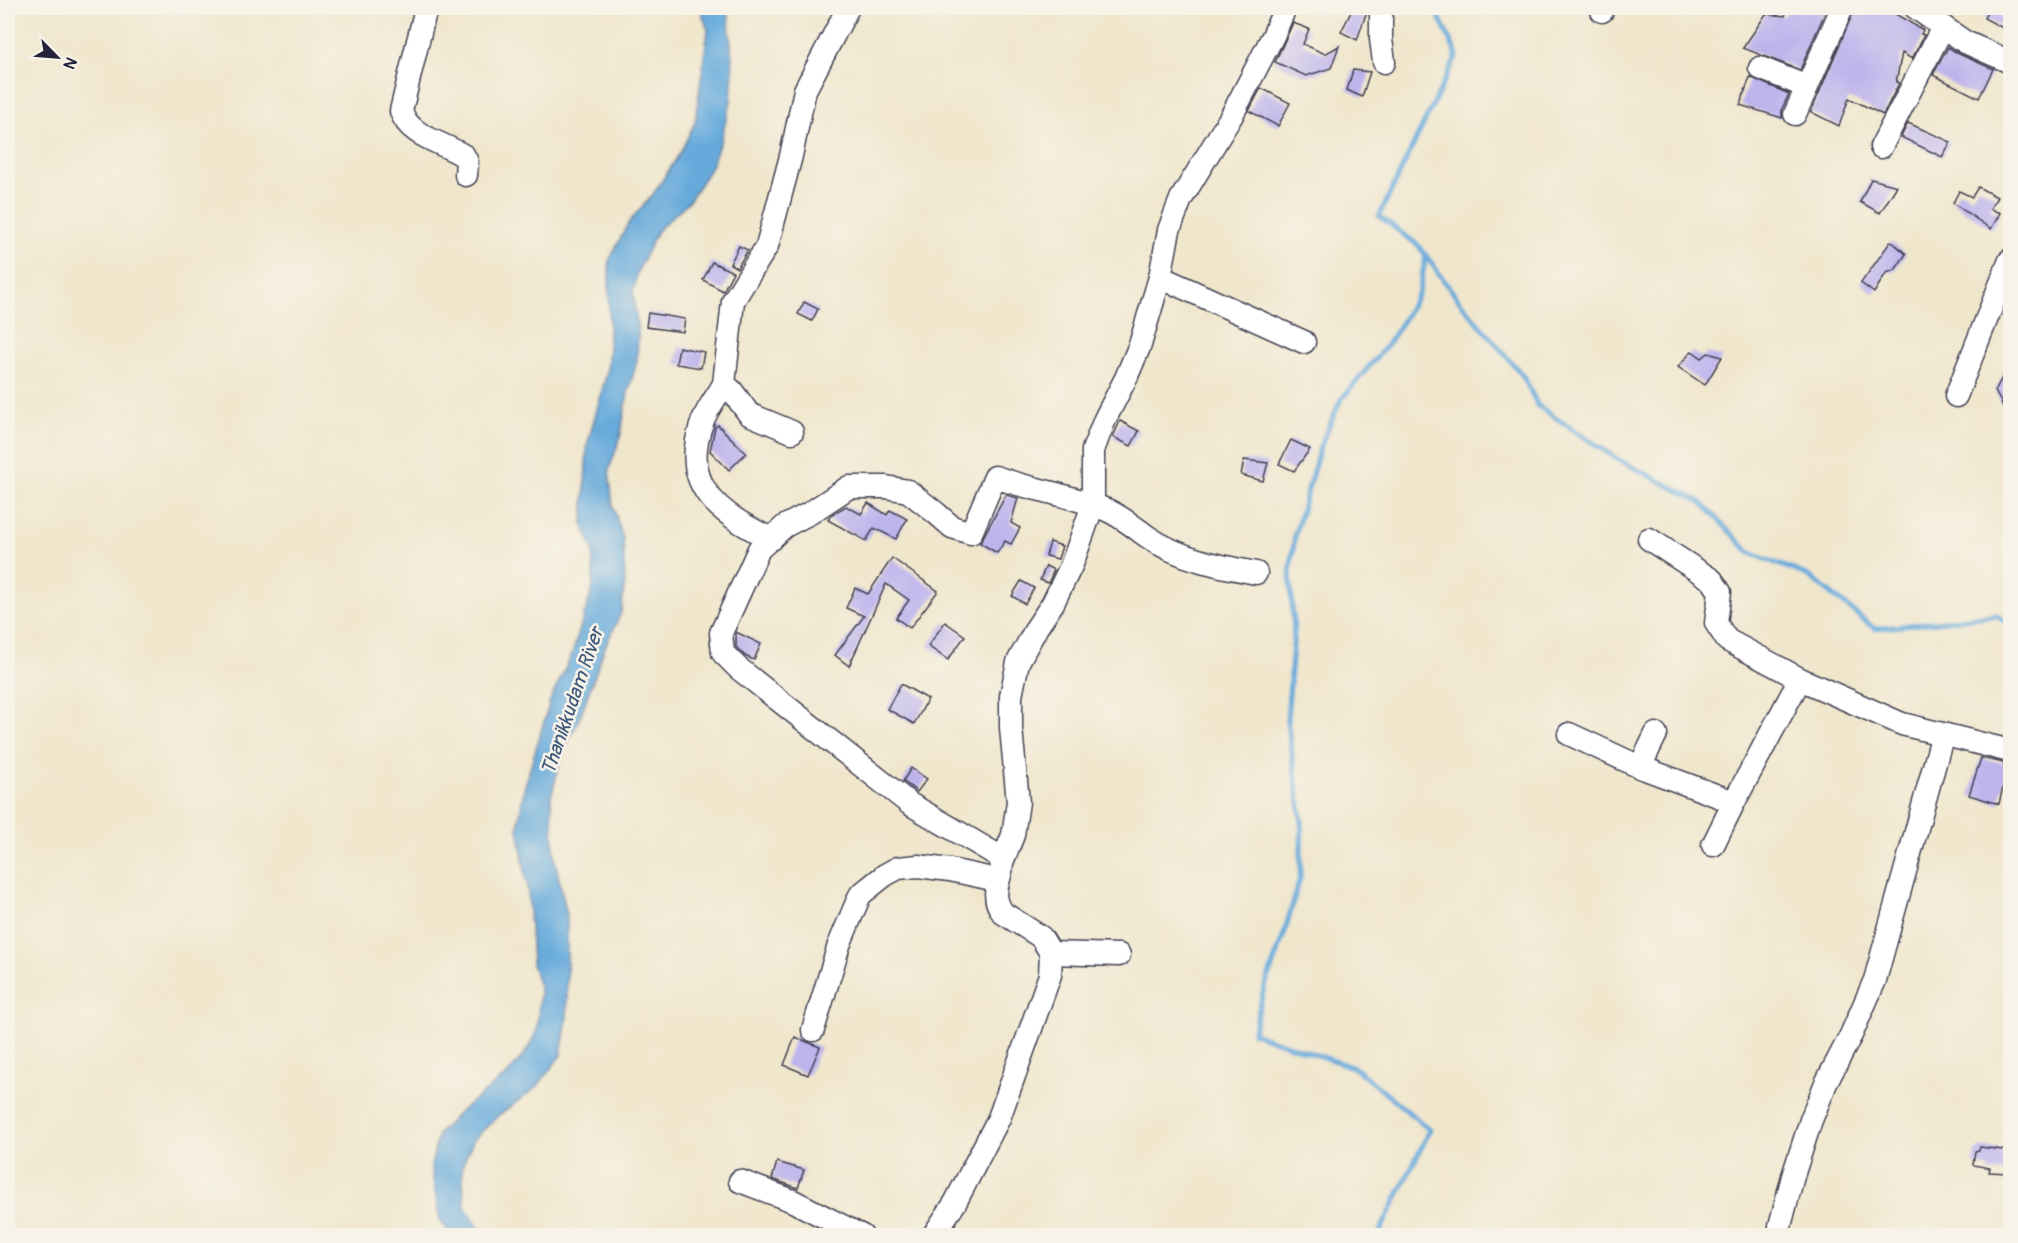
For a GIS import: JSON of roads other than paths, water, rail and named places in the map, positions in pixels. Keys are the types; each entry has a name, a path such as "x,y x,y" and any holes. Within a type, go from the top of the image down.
{"street":[{"path":"426,8 401,111 405,122 415,131 464,156 467,162 466,175"},
{"path":"771,539 742,525 720,509 701,485 694,459 703,420 724,384 733,301 767,246 781,197 805,90 848,8"},
{"path":"933,1236 956,1203 999,1118 1050,975 1051,952 1041,937 1002,913 996,898 1000,870 1013,836 1018,802 1011,728 1011,696 1018,662 1053,603 1072,564 1093,505 1093,450 1140,345 1160,277 1169,231 1181,199 1232,115 1285,8"},
{"path":"1381,8 1384,62"},
{"path":"1795,114 1842,8"},
{"path":"1916,8 1965,42 2010,62"},
{"path":"1881,147 1943,27"},
{"path":"1760,68 1807,87"},
{"path":"1956,396 2010,260"},
{"path":"1160,277 1304,342"},
{"path":"724,384 749,414 792,432"},
{"path":"1000,870 997,855 910,804 738,668 723,653 721,633 759,549 785,526 810,513 849,487 886,487 908,491 952,528 971,533 995,477 1093,505 1130,522 1148,537 1208,564 1256,573"},
{"path":"1648,539 1712,580 1720,592 1716,623 1726,640 1800,679 1902,724 2010,751"},
{"path":"1713,845 1800,679"},
{"path":"1569,734 1640,767 1734,802"},
{"path":"1640,767 1656,734"},
{"path":"1780,1236 1780,1226 1793,1176 1811,1120 1875,980 1943,734"},
{"path":"813,1030 839,945 860,895 885,874 898,868 918,866 950,870 1000,870"},
{"path":"1051,952 1119,955"},
{"path":"740,1181 793,1201 861,1236"}],"water":[{"name":"Thanikkudam River","path":"700,8 728,8 733,70 731,102 710,169 689,201 657,231 637,273 633,292 638,332 637,361 627,397 620,438 609,470 613,506 623,539 625,580 621,613 605,647 578,722 562,754 551,797 555,860 567,915 567,1018 561,1055 537,1087 498,1116 474,1139 462,1166 465,1207 484,1235 451,1235 440,1221 431,1166 438,1134 459,1112 508,1074 527,1051 537,1030 540,990 532,964 528,892 518,828 524,789 550,701 572,654 593,587 593,550 583,524 587,446 607,372 609,261 629,222 654,193 680,153 695,122 708,30"}],"waterway":[{"path":"1435,8 1457,55 1379,216 1419,246 1456,297 1523,376 1538,406 1617,459 1701,502 1750,553 1809,576 1875,629 1996,615 2010,625"},
{"path":"1378,1236 1430,1130 1355,1068 1253,1033 1264,989 1284,934 1300,878 1302,822 1287,720 1294,632 1290,575 1295,534 1320,447 1340,401 1387,345 1405,317 1419,292 1426,255"}]}
